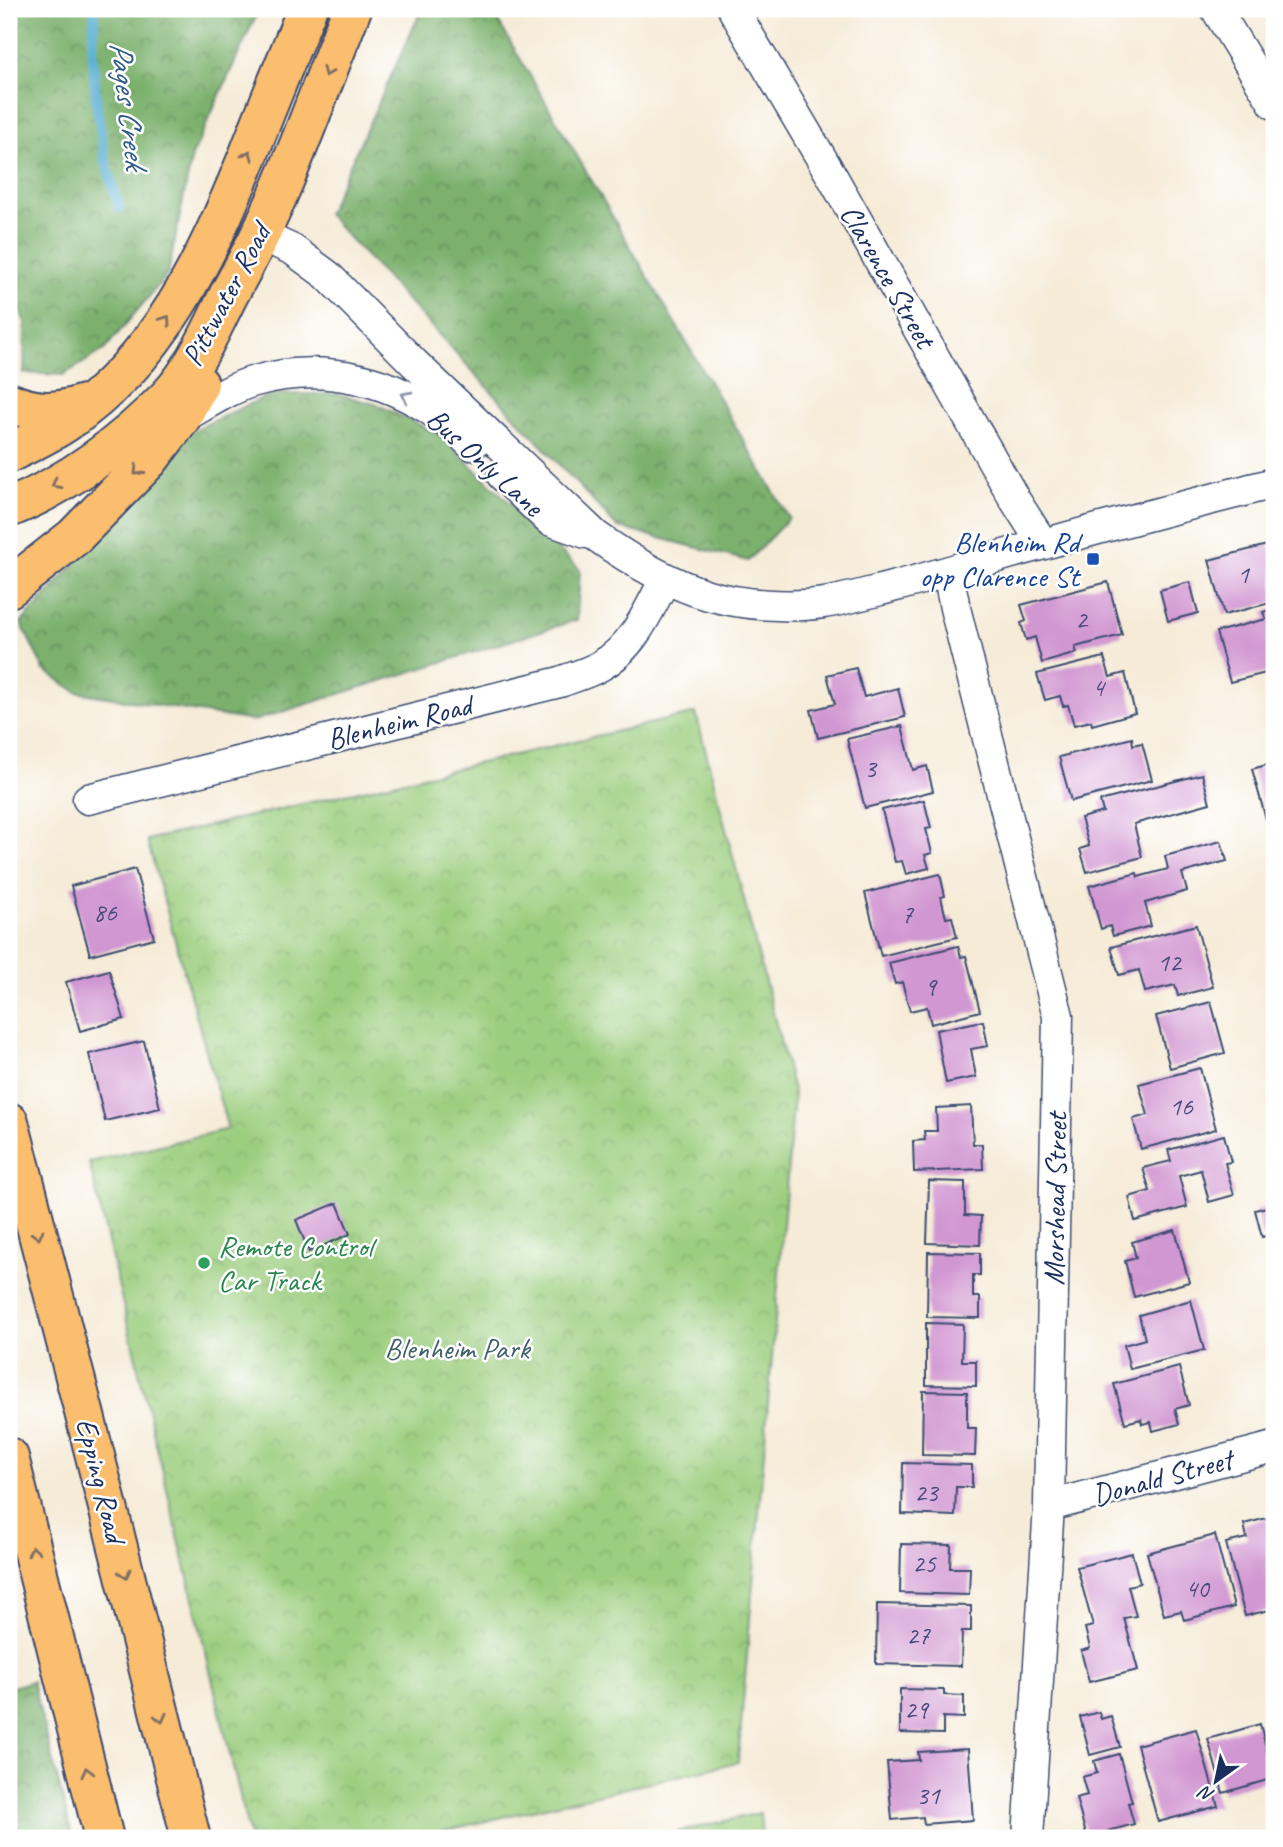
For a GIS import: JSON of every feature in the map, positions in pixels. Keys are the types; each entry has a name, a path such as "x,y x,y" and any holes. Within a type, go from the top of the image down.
{"main road":[{"name":"Pittwater Road","path":"9,453 62,425 98,397 132,365 161,327 192,279 223,218 307,9"},
{"name":"Pittwater Road","path":"9,508 100,456 169,396 188,370 260,235 352,9"},
{"path":"223,218 260,235"},
{"path":"9,588 74,537 149,460 181,418 199,384 207,337"},
{"path":"9,402 33,410 54,411 74,407 98,397"},
{"name":"Epping Road","path":"9,1122 191,1838"},
{"path":"9,1457 104,1838"}],"street":[{"name":"Clarence Street","path":"733,9 833,178 1015,500 1043,544"},
{"path":"1216,9 1274,104"},
{"path":"260,235 292,250 327,275 414,363 596,536 665,579 709,595 766,604 807,604 842,600 1274,483"},
{"name":"Bus Only Lane","path":"100,456 253,381 311,373 361,378 405,395 449,423 549,520 596,536"},
{"name":"Morshead Street","path":"948,573 1058,1016 1049,1506 1028,1838"},
{"name":"Blenheim Road","path":"88,799 560,682 602,665 622,649 642,623 665,579"},
{"name":"Donald Street","path":"1049,1506 1274,1447"}],"green space":[{"path":"9,9 259,9 192,156 168,274 104,350 63,375 24,373 25,322 9,288"},
{"path":"422,9 491,9 789,518 748,561 617,527 327,214"},
{"path":"271,394 338,394 378,405 437,433 580,570 577,620 253,721 77,692 44,670 21,623 122,512 185,434"},
{"name":"Blenheim Park","path":"696,713 794,1094 738,1762 413,1838 250,1838 89,1162 228,1129 147,840"},
{"path":"32,1681 73,1838 9,1838 9,1688"},
{"path":"760,1813 762,1838 651,1838"}],"building":[{"path":"1271,544 1274,555 1274,602 1224,615 1209,560"},
{"path":"1108,582 1122,635 1075,647 1077,653 1042,663 1035,637 1026,640 1021,623 1026,621 1021,605"},
{"path":"1190,582 1198,613 1168,621 1160,590"},
{"path":"1274,609 1274,671 1230,682 1216,632 1266,619 1263,612"},
{"path":"1104,657 1110,677 1125,673 1135,713 1092,725 1091,721 1074,725 1068,705 1063,706 1060,696 1045,700 1037,674"},
{"path":"856,668 864,697 898,688 905,717 818,738 811,710 835,704 827,675"},
{"path":"902,726 913,770 927,766 933,791 865,808 847,739"},
{"path":"1132,738 1133,745 1142,743 1152,780 1071,801 1059,757"},
{"path":"1274,758 1274,821 1267,823 1252,769 1270,764 1269,760"},
{"path":"1202,774 1210,803 1134,824 1142,857 1087,872 1080,849 1089,846 1081,818 1103,812 1100,801"},
{"path":"924,800 931,828 926,829 932,853 925,855 929,868 906,874 902,861 895,862 882,810"},
{"path":"1221,841 1227,861 1182,873 1187,891 1145,903 1151,926 1113,936 1110,926 1101,929 1089,886 1137,873 1138,877 1168,869 1165,856"},
{"path":"135,869 154,938 90,955 71,886"},
{"path":"940,874 945,896 941,897 946,918 952,917 957,937 881,956 865,893"},
{"path":"1196,925 1213,987 1178,996 1175,985 1145,992 1139,970 1119,975 1111,947"},
{"path":"958,946 961,957 966,956 980,1011 931,1024 927,1007 910,1011 902,982 895,984 889,963"},
{"path":"109,970 124,1019 80,1031 66,982"},
{"path":"1211,1002 1225,1053 1170,1068 1156,1016"},
{"path":"983,1021 988,1046 971,1049 976,1077 946,1083 936,1030"},
{"path":"144,1041 160,1108 105,1121 89,1054"},
{"path":"1200,1068 1216,1129 1141,1149 1133,1119 1148,1115 1139,1084"},
{"path":"971,1106 973,1144 982,1144 983,1169 914,1172 913,1141 925,1140 924,1131 937,1131 936,1108"},
{"path":"1224,1135 1231,1162 1225,1163 1234,1195 1209,1202 1201,1170 1179,1176 1187,1207 1135,1221 1129,1197 1150,1191 1143,1168 1171,1161 1168,1150"},
{"path":"929,1181 965,1182 965,1215 981,1216 980,1245 927,1243"},
{"path":"337,1203 350,1234 309,1252 296,1220"},
{"path":"1274,1205 1274,1234 1262,1237 1255,1210"},
{"path":"1175,1230 1189,1282 1134,1297 1125,1261 1136,1258 1132,1242"},
{"path":"928,1252 980,1253 980,1275 973,1275 973,1297 980,1297 980,1318 927,1317"},
{"path":"1191,1300 1204,1350 1130,1369 1124,1345 1145,1339 1139,1315"},
{"path":"926,1323 963,1324 962,1361 976,1361 976,1386 926,1385"},
{"path":"1179,1367 1189,1405 1175,1409 1179,1424 1153,1431 1151,1422 1142,1424 1141,1419 1125,1423 1114,1384"},
{"path":"923,1391 967,1392 967,1428 976,1428 975,1456 922,1455"},
{"path":"903,1463 972,1465 972,1487 956,1487 955,1516 902,1514"},
{"path":"1274,1516 1274,1609 1245,1616 1226,1543 1247,1538 1244,1524"},
{"path":"1215,1535 1234,1607 1184,1620 1181,1611 1164,1615 1147,1553"},
{"path":"901,1544 951,1545 950,1568 970,1568 969,1595 900,1593"},
{"path":"1132,1553 1140,1583 1128,1586 1136,1616 1124,1618 1138,1670 1089,1682 1081,1651 1090,1648 1085,1628 1093,1626 1077,1567"},
{"path":"877,1604 971,1606 971,1631 962,1631 961,1666 876,1664"},
{"path":"900,1689 944,1690 944,1695 964,1696 964,1718 943,1717 943,1734 900,1733"},
{"path":"1099,1712 1101,1719 1111,1716 1120,1747 1090,1755 1080,1717"},
{"path":"1260,1724 1274,1778 1223,1793 1208,1739"},
{"path":"1196,1729 1218,1806 1158,1822 1137,1745"},
{"path":"968,1749 973,1820 924,1824 923,1817 892,1820 887,1762 919,1760 918,1752"},
{"path":"1119,1754 1132,1802 1128,1803 1134,1824 1108,1831 1109,1835 1087,1838 1076,1798 1087,1795 1082,1777 1097,1773 1094,1761"}],"waterway":[{"name":"Pages Creek","path":"95,9 92,53 97,108 105,159 119,208"}],"place":[{"name":"Blenheim Rd opp Clarence St","path":"1093,559"},
{"name":"Remote Control Car Track","path":"204,1263"}]}
